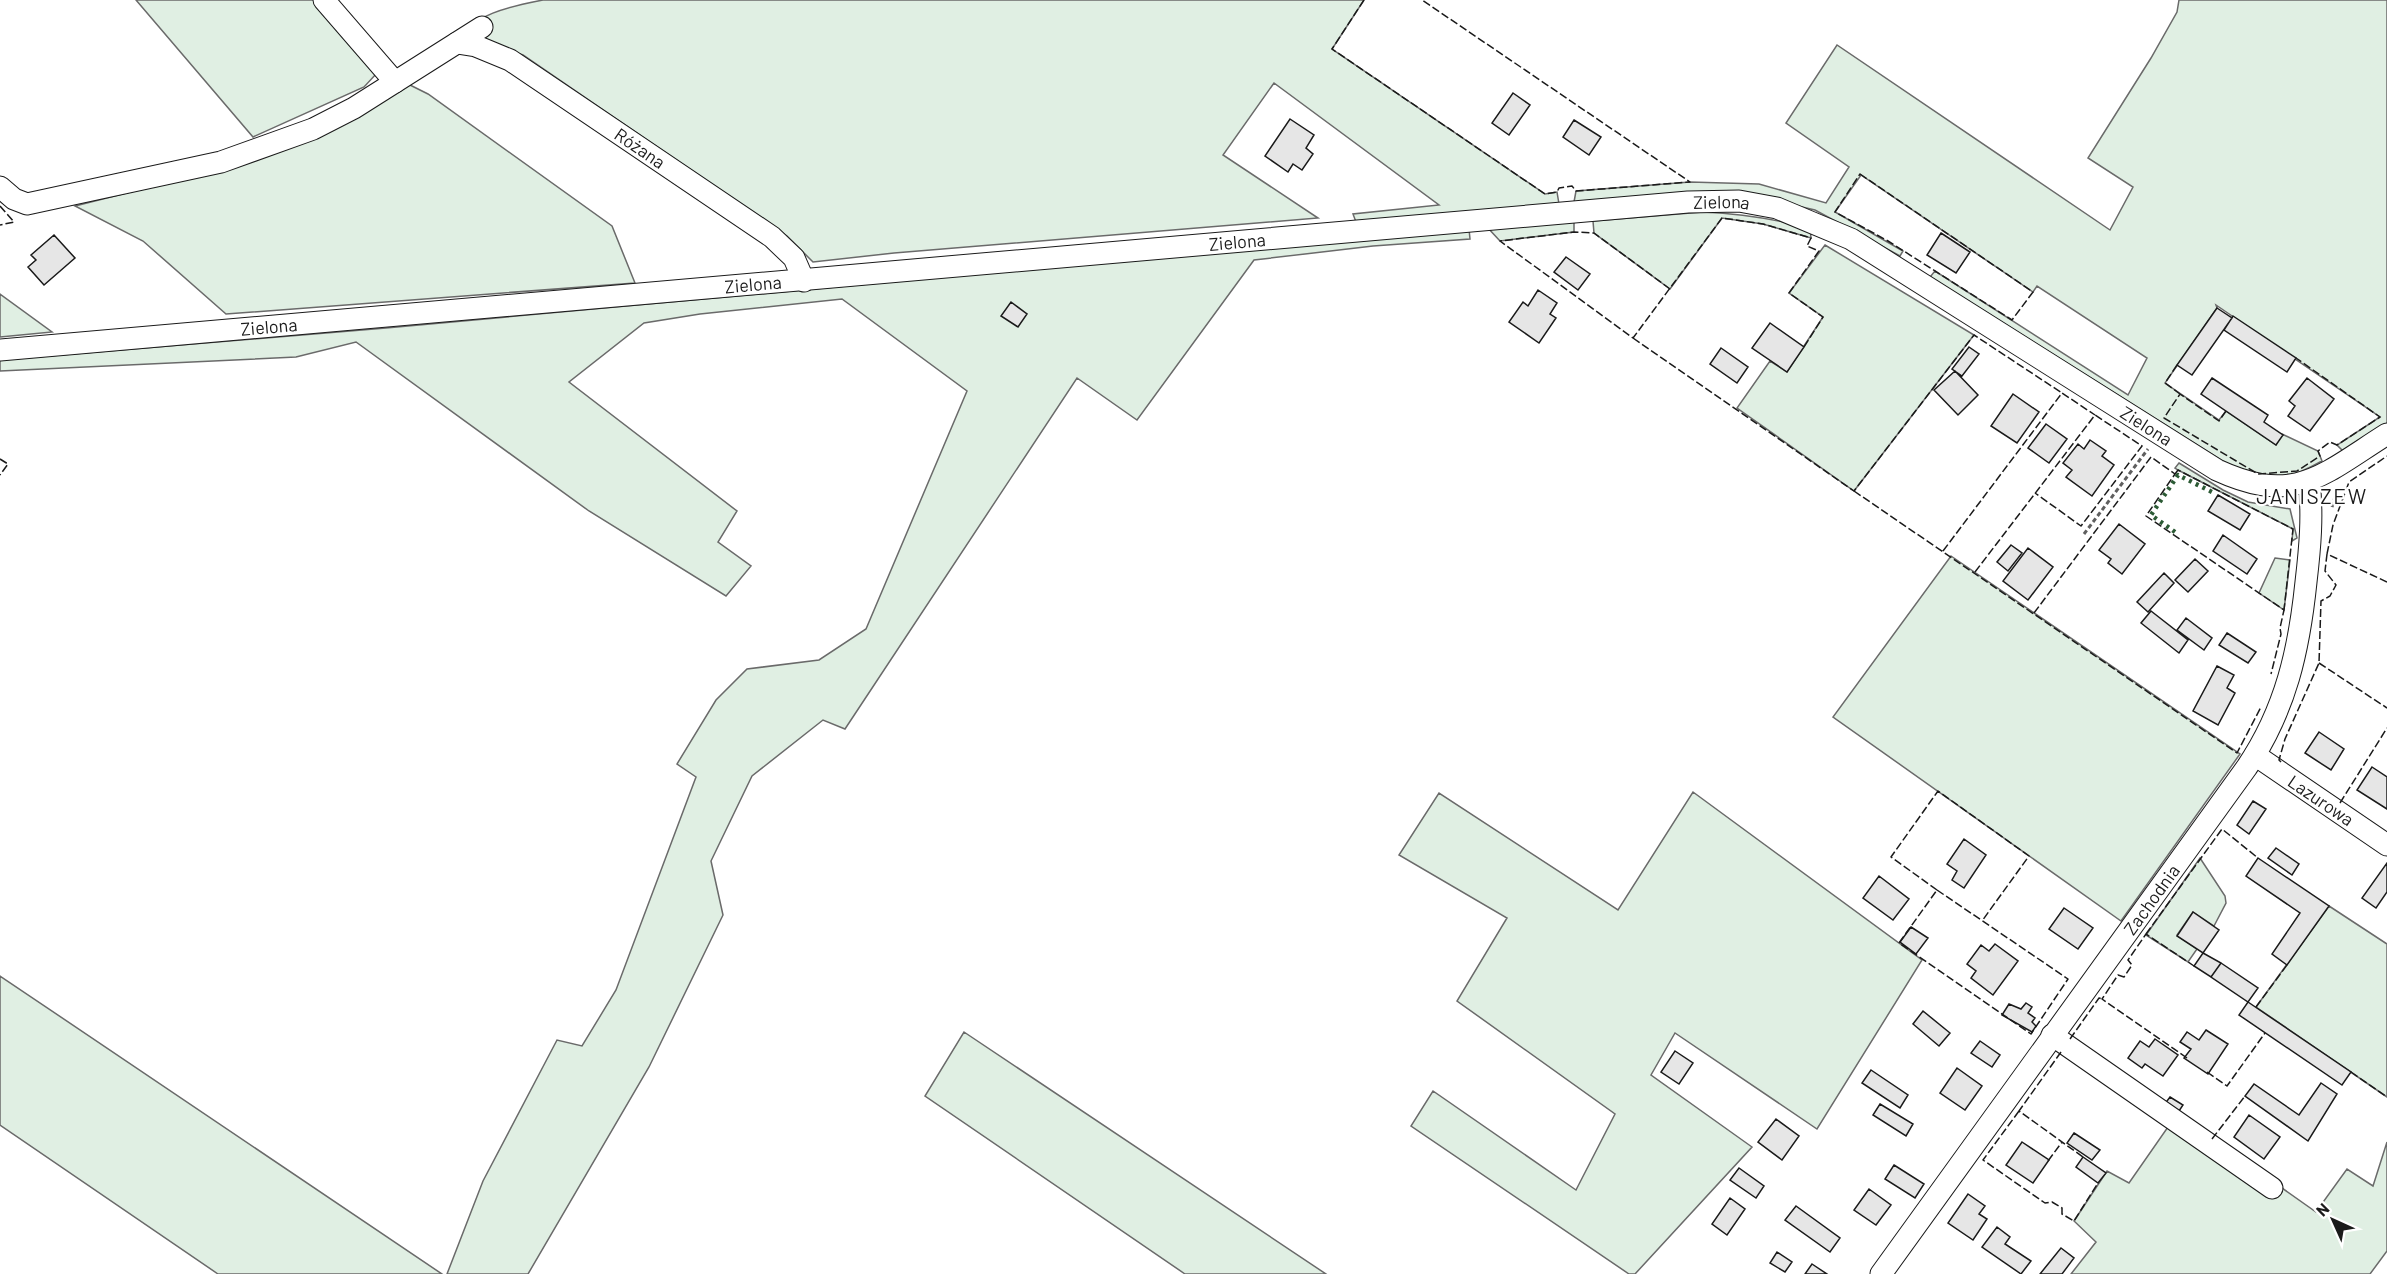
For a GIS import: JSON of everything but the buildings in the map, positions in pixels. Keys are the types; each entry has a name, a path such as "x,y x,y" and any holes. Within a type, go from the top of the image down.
{"street":[{"path":"324,0 395,82"},
{"path":"0,188 14,199 27,204 221,162 313,129 354,108 482,27"},
{"name":"Różana","path":"457,43 476,46 510,60 772,237 794,258 804,280"},
{"name":"Zielona","path":"0,350 1688,202 1739,201 1777,208 1851,239 2217,470 2238,479 2277,487 2309,482 2387,434"},
{"name":"Zachodnia","path":"1881,1274 2255,755 2278,712 2295,661 2311,531 2309,482"},
{"name":"Lazurowa","path":"2255,755 2387,845"},
{"path":"2052,1035 2272,1188"}],"path":[{"path":"2084,534 2159,434"}],"green space":[{"path":"136,0 314,0 377,73 364,87 253,137"},
{"path":"543,0 1364,0 1332,49 1545,194 1557,192 1559,204 1356,222 1353,214 1439,205 1274,83 1223,155 1318,218 894,253 813,262 787,236 523,55 486,42 448,39 472,23 493,13"},
{"path":"2179,0 2387,0 2387,424 2344,452 2337,445 2380,417 2216,305 2217,308 2165,383 2219,420 2226,411 2276,445 2282,434 2318,451 2322,461 2296,474 2286,477 2267,476 2229,465 1930,277 1935,271 2128,395 2147,358 2037,286 2033,292 1861,175 1835,212 1903,251 1900,256 1815,210 1731,191 1574,202 1576,191 1690,182 1759,184 1826,203 1849,167 1786,123 1837,45 2110,230 2133,187 2088,158 2151,58 2177,12"},
{"path":"408,84 428,94 612,226 635,283 226,314 143,241 75,206 186,178"},
{"path":"1703,212 1757,217 1810,228 1811,238 1763,224 1722,218 1670,289 1594,233 1593,221"},
{"path":"1574,221 1574,232 1500,241 1488,228"},
{"path":"1469,229 1470,239 1373,246 1254,260 1137,420 1077,378 845,729 823,720 752,776 711,861 723,915 649,1067 528,1274 447,1274 483,1181 557,1040 582,1046 616,990 696,777 677,764 716,700 747,669 819,660 866,629 967,391 842,299 700,314 644,323 569,382 737,511 718,542 751,566 726,596 589,511 356,342 296,357 0,371 0,360 386,328"},
{"path":"1825,245 1974,335 1854,491 1737,408 1770,361 1787,372 1823,317 1789,293"},
{"path":"0,294 52,332 0,337"},
{"path":"2179,463 2223,490 2248,502 2290,509 2297,538 2292,541 2293,529 2178,470 2175,468"},
{"path":"1951,556 2240,754 2121,921 1833,717"},
{"path":"2275,558 2290,560 2284,610 2259,593"},
{"path":"1693,792 1922,960 1817,1129 1675,1033 1651,1075 1752,1147 1635,1274 1629,1274 1411,1126 1433,1091 1576,1190 1615,1114 1457,1001 1507,918 1399,855 1439,793 1618,910"},
{"path":"2200,858 2225,896 2226,903 2214,926 2193,912 2177,935 2197,949 2188,962 2146,935"},
{"path":"2329,906 2387,944 2387,1097 2256,1007"},
{"path":"0,976 442,1274 218,1274 0,1125"},
{"path":"964,1032 1326,1274 1185,1274 925,1096"},
{"path":"2177,1114 2316,1212 2347,1169 2373,1186 2387,1142 2387,1251 2370,1274 2071,1274 2096,1242 2074,1221 2107,1171 2129,1183"}],"hedge":[{"path":"2175,532 2151,515 2178,475 2214,493"}],"fence":[{"path":"1364,0 1332,49 1545,194 1572,186 1576,191 1690,182 1422,0"},
{"path":"1860,174 2033,292 2012,320 1888,241 1835,212 1860,174"},
{"path":"0,206 14,222 0,225"},
{"path":"1670,289 1594,233 1574,232 1500,241 1633,338 1722,218 1763,224 1811,238 1807,246 1819,251 1789,293 1823,317 1804,347"},
{"path":"1633,338 1854,491 1974,335 2062,393"},
{"path":"2226,411 2219,421 2180,394 2164,418 2258,474 2297,471 2320,456 2318,451 2330,442 2337,445 2380,417 2296,358"},
{"path":"2177,365 2165,383 2180,394"},
{"path":"1943,551 2062,393 2095,415"},
{"path":"1975,572 2095,415 2142,446 2081,526 2035,493"},
{"path":"2327,554 2333,525 2349,482 2387,456"},
{"path":"2034,613 2151,457 2175,474 2146,516 2284,610 2281,634 2271,674"},
{"path":"0,459 8,464 0,475"},
{"path":"2175,474 2178,470 2293,529 2284,610"},
{"path":"1854,491 2237,753 2261,707"},
{"path":"2281,762 2279,760 2285,739 2319,663 2321,601 2330,596 2336,585 2325,571 2327,554 2387,582"},
{"path":"2319,663 2387,708"},
{"path":"2340,803 2387,728"},
{"path":"1937,890 1891,857 1938,791 2029,856 1982,921"},
{"path":"2146,934 2222,829 2258,858"},
{"path":"1937,890 2068,979 2031,1034 1899,943 1937,890"},
{"path":"2187,1058 2102,999 2118,975 2124,977 2132,965 2128,960 2146,934 2194,966"},
{"path":"2256,1007 2287,965"},
{"path":"2070,1039 2099,998 2102,999"},
{"path":"2207,1072 2227,1086 2265,1033"},
{"path":"2061,1052 2019,1111 2083,1157"},
{"path":"2351,1072 2387,1097"},
{"path":"2212,1139 2245,1096"},
{"path":"2019,1111 1983,1160 2045,1203 2052,1202 2062,1208 2062,1214 2074,1221 2098,1183"},
{"path":"2048,1161 2062,1142"}],"district":[{"name":"JANISZEW","path":"2312,495"}]}
